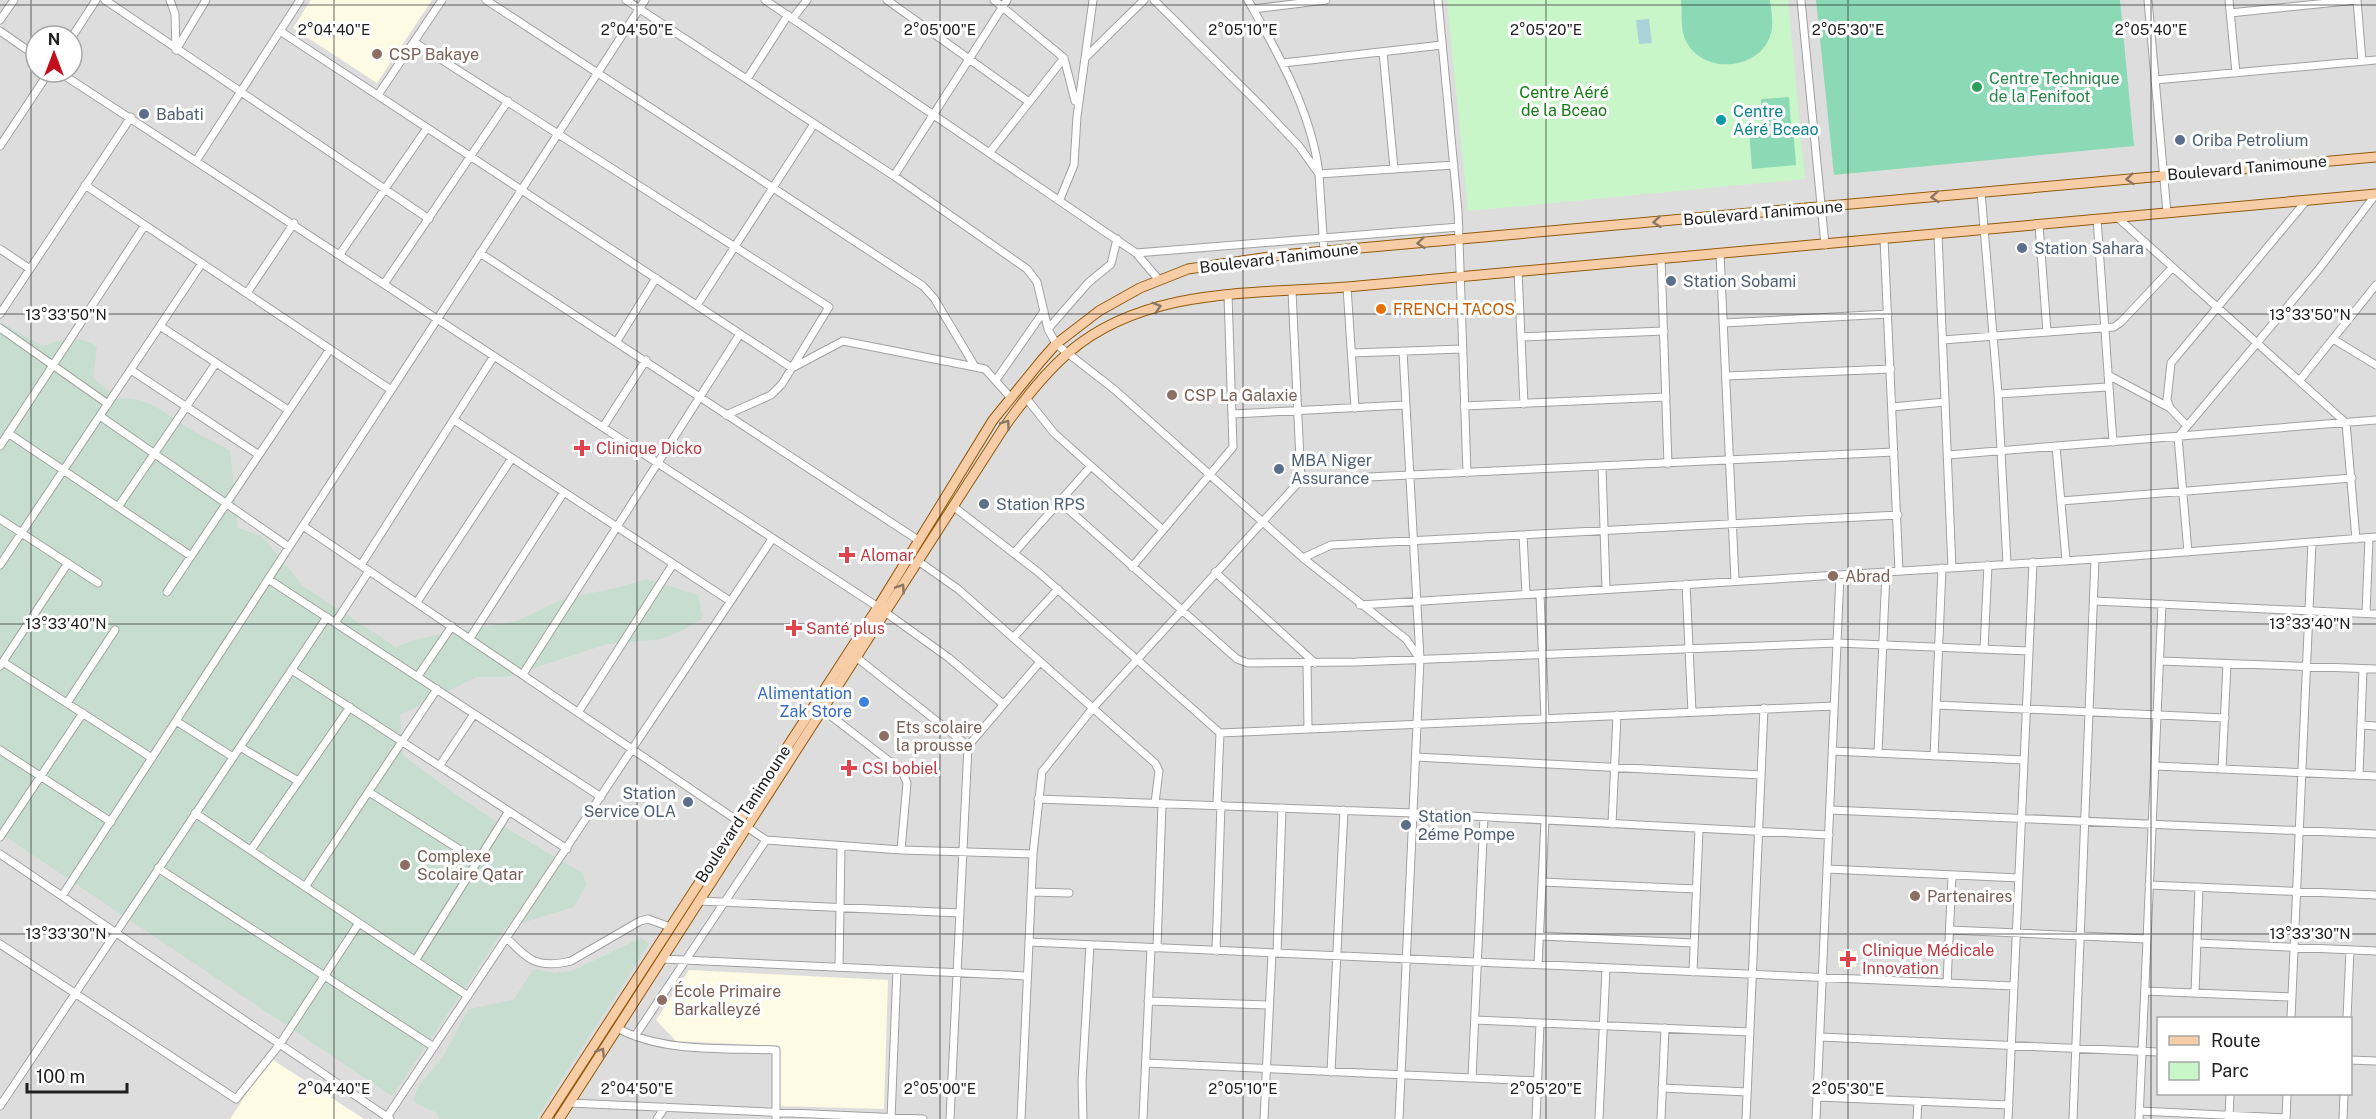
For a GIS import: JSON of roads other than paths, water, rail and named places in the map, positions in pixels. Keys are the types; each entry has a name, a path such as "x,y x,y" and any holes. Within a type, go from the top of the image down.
{"main road":[{"name":"Boulevard Tanimoune","path":"546,1119 670,927 856,657 918,540 993,420 1056,344 1101,310 1159,280 1184,271 1221,263 1324,251 2376,157"},
{"name":"Boulevard Tanimoune","path":"559,1119 699,901 741,825 881,610 918,561 954,507 1003,429 1026,398 1068,354 1108,326 1157,306 1228,295 1347,287 1825,245 2376,194"}],"street":[{"path":"0,20 14,0"},
{"path":"80,24 96,0"},
{"path":"105,0 429,219"},
{"path":"170,0 175,14 176,50"},
{"path":"176,50 206,0"},
{"path":"195,161 300,0"},
{"path":"378,95 442,0"},
{"path":"486,0 923,286 934,298 974,365"},
{"path":"626,0 894,176 1028,269 1037,282 1048,329 1056,344 1111,386 1303,558 1406,639 1420,659"},
{"path":"63,896 645,0"},
{"path":"765,0 1117,239 1136,253 1159,280"},
{"path":"747,79 791,17 807,0"},
{"path":"887,0 1029,102"},
{"path":"994,0 1005,3 1064,58 1073,85 1077,116"},
{"path":"1060,199 1073,170 1084,58 1094,0"},
{"path":"1084,58 1144,0"},
{"path":"1154,0 1299,146 1319,174"},
{"path":"1248,0 1282,63 1316,150 1324,251"},
{"path":"1253,9 1326,0"},
{"path":"1438,0 1460,240 1461,349 1467,473"},
{"path":"1801,0 1825,245"},
{"path":"2148,0 2167,213"},
{"path":"2229,0 2236,73"},
{"path":"2230,13 2297,3 2357,0 2362,61"},
{"path":"894,176 1005,3"},
{"path":"0,31 24,48"},
{"path":"280,31 792,368"},
{"path":"414,42 829,307 792,368 771,395 726,415"},
{"path":"1282,63 1442,45"},
{"path":"1383,52 1394,169"},
{"path":"990,152 1064,58"},
{"path":"2155,80 2376,60"},
{"path":"0,146 41,84"},
{"path":"78,84 294,223 881,610 949,658 1003,704"},
{"path":"384,284 508,101"},
{"path":"0,314 131,117"},
{"path":"697,305 814,124"},
{"path":"340,255 427,128"},
{"path":"1319,174 1454,165"},
{"path":"86,185 391,390"},
{"path":"1981,192 1994,336 2007,564"},
{"path":"2188,552 2178,437 2259,342 2376,194"},
{"path":"2170,408 2166,387 2171,363 2216,306 2306,201"},
{"path":"2118,218 2172,268 2259,342 2346,423 2356,539"},
{"path":"2097,219 2113,442"},
{"path":"247,293 294,223"},
{"path":"0,446 145,225"},
{"path":"2039,225 2048,333"},
{"path":"1136,253 1459,227"},
{"path":"1938,234 1952,568"},
{"path":"1048,329 1088,283 1112,264 1117,239"},
{"path":"1884,239 1899,571"},
{"path":"0,249 30,269"},
{"path":"480,253 918,540"},
{"path":"1720,254 1735,581"},
{"path":"1661,258 1668,464"},
{"path":"0,565 202,263"},
{"path":"1943,340 2105,328 2121,322 2172,268"},
{"path":"1518,271 1524,404"},
{"path":"617,341 656,278"},
{"path":"2300,380 2376,285"},
{"path":"1347,287 1355,408"},
{"path":"1292,291 1301,481"},
{"path":"1132,567 1233,447 1228,295"},
{"path":"996,380 1044,311"},
{"path":"1724,323 1888,314"},
{"path":"160,326 288,410"},
{"path":"0,328 108,404"},
{"path":"1521,336 1664,331"},
{"path":"523,674 740,334"},
{"path":"2333,339 2376,365"},
{"path":"792,368 843,340 974,365 985,369 1011,398"},
{"path":"167,592 330,349"},
{"path":"1353,353 1461,349"},
{"path":"1399,1119 1420,659 1403,351"},
{"path":"361,565 494,356"},
{"path":"603,427 645,360"},
{"path":"118,507 216,363"},
{"path":"1726,376 1890,369"},
{"path":"131,370 259,455"},
{"path":"2108,375 2170,408 2187,426"},
{"path":"1998,394 2108,387"},
{"path":"1464,406 1666,397"},
{"path":"1026,398 1051,430 1163,530"},
{"path":"1892,407 1945,402"},
{"path":"1233,414 1405,405"},
{"path":"100,416 289,548"},
{"path":"454,420 730,601"},
{"path":"1948,455 2376,420"},
{"path":"8,433 191,556"},
{"path":"2056,446 2066,560"},
{"path":"1021,1119 1033,854 1042,772 1137,658 1261,521 1301,481 1894,452"},
{"path":"417,602 512,458"},
{"path":"1015,552 1091,466"},
{"path":"1602,467 1606,589"},
{"path":"2061,501 2352,478"},
{"path":"470,638 564,492"},
{"path":"1060,502 1243,662 1311,663 1837,643 2029,651"},
{"path":"954,507 1015,552 1220,733 1834,706"},
{"path":"1303,558 1332,545 1898,515"},
{"path":"0,519 98,583"},
{"path":"303,526 634,748 741,825 766,840 841,847 1033,854"},
{"path":"1524,535 1526,594"},
{"path":"1360,605 2095,559 2372,538 2366,613"},
{"path":"0,854 389,1118 772,539"},
{"path":"2290,1017 2312,542"},
{"path":"2073,1119 2095,559"},
{"path":"918,561 953,585 1158,766 1154,948 1148,1001 1143,1119"},
{"path":"2008,1119 2033,562"},
{"path":"68,563 2,664 152,758"},
{"path":"579,711 673,564"},
{"path":"1984,650 1988,565"},
{"path":"1934,756 1942,568"},
{"path":"335,623 369,571"},
{"path":"1215,572 1311,663 1308,729"},
{"path":"1878,753 1886,572"},
{"path":"1816,1119 1840,575"},
{"path":"268,579 601,797"},
{"path":"1686,584 1692,712"},
{"path":"1013,638 1058,589"},
{"path":"1540,594 1545,719"},
{"path":"2094,601 2376,614"},
{"path":"2162,604 2139,1115 2286,1119 2287,1095"},
{"path":"1,1102 327,617"},
{"path":"418,676 452,626"},
{"path":"67,703 115,630"},
{"path":"856,657 968,746"},
{"path":"2160,661 2376,669"},
{"path":"950,1119 968,746 1040,662"},
{"path":"2222,769 2227,663"},
{"path":"2358,775 2363,669"},
{"path":"292,670 567,849"},
{"path":"304,887 437,689"},
{"path":"1936,705 2224,718"},
{"path":"251,850 350,707"},
{"path":"1746,1119 1764,708"},
{"path":"822,709 902,771 907,783 901,850"},
{"path":"0,837 83,713"},
{"path":"440,765 474,714"},
{"path":"1612,824 1617,716"},
{"path":"176,722 233,757"},
{"path":"2361,725 2376,726"},
{"path":"1216,951 1220,733"},
{"path":"240,747 298,781"},
{"path":"0,750 111,822"},
{"path":"1832,751 2024,760"},
{"path":"1416,757 1761,775"},
{"path":"2155,766 2376,776"},
{"path":"369,792 476,860"},
{"path":"1038,799 1413,813 1829,836"},
{"path":"1264,1119 1268,1005 1274,953 1282,808"},
{"path":"1331,1072 1344,810"},
{"path":"1830,810 2376,834"},
{"path":"415,961 476,860 509,811"},
{"path":"195,813 468,996"},
{"path":"1472,1078 1484,817"},
{"path":"1538,965 1545,820"},
{"path":"1692,972 1699,829"},
{"path":"635,1036 688,960 766,840"},
{"path":"839,967 841,847"},
{"path":"158,868 434,1047"},
{"path":"1827,869 2019,878"},
{"path":"1947,983 1952,875"},
{"path":"1542,882 1696,889"},
{"path":"2149,885 2376,895"},
{"path":"2194,993 2199,887"},
{"path":"1032,892 1070,893"},
{"path":"699,901 960,913"},
{"path":"507,938 528,960 538,964 559,964 570,962 639,921 648,919 670,927"},
{"path":"0,944 233,1099 239,1098 280,1044 359,923"},
{"path":"1950,930 2147,939"},
{"path":"1540,936 1694,943"},
{"path":"1029,942 2014,986"},
{"path":"2197,943 2376,951"},
{"path":"1083,1119 1082,1082 1090,945"},
{"path":"2347,1017 2350,950"},
{"path":"662,959 1027,976"},
{"path":"1599,1119 1606,968"},
{"path":"891,1118 897,970"},
{"path":"2145,991 2291,998"},
{"path":"1148,1001 1268,1005"},
{"path":"1475,1020 1750,1032"},
{"path":"1536,1119 1540,1023"},
{"path":"616,1028 635,1036 687,1046 776,1050 776,1116"},
{"path":"1661,1119 1665,1028"},
{"path":"1820,1037 2157,1052"},
{"path":"2352,1060 2376,1061"},
{"path":"1146,1063 1538,1081"},
{"path":"1662,1088 1747,1092"},
{"path":"2229,1117 2230,1095"},
{"path":"2343,1119 2344,1095"},
{"path":"1817,1097 2009,1105"},
{"path":"1917,1119 1918,1101"},
{"path":"569,1103 665,1107 776,1116 923,1119"},
{"path":"657,1119 665,1107"}],"water":[{"path":"1649,19 1652,43 1639,44 1636,20"}],"place":[{"name":"CSP Bakaye","path":"377,54"},
{"name":"Centre Technique de la Fenifoot","path":"1977,87"},
{"name":"Babati","path":"144,114"},
{"name":"Centre Aéré Bceao","path":"1721,120"},
{"name":"Oriba Petrolium","path":"2180,140"},
{"name":"Station Sahara","path":"2022,248"},
{"name":"Station Sobami","path":"1671,281"},
{"name":"FRENCH TACOS","path":"1381,309"},
{"name":"CSP La Galaxie","path":"1172,395"},
{"name":"Clinique Dicko","path":"582,448"},
{"name":"MBA Niger Assurance","path":"1279,469"},
{"name":"Station RPS","path":"984,504"},
{"name":"Alomar","path":"847,555"},
{"name":"Abrad","path":"1833,576"},
{"name":"Santé plus","path":"794,628"},
{"name":"Alimentation Zak Store","path":"864,702"},
{"name":"Ets scolaire la prousse","path":"884,736"},
{"name":"CSI bobiel","path":"849,768"},
{"name":"Station Service OLA","path":"688,802"},
{"name":"Station 2éme Pompe","path":"1406,825"},
{"name":"Complexe Scolaire Qatar","path":"405,865"},
{"name":"Partenaires","path":"1915,896"},
{"name":"Clinique Médicale Innovation","path":"1848,959"},
{"name":"École Primaire Barkalleyzé","path":"662,1000"}],"park label":[{"name":"Centre Aéré de la Bceao","path":"1564,101"}]}
